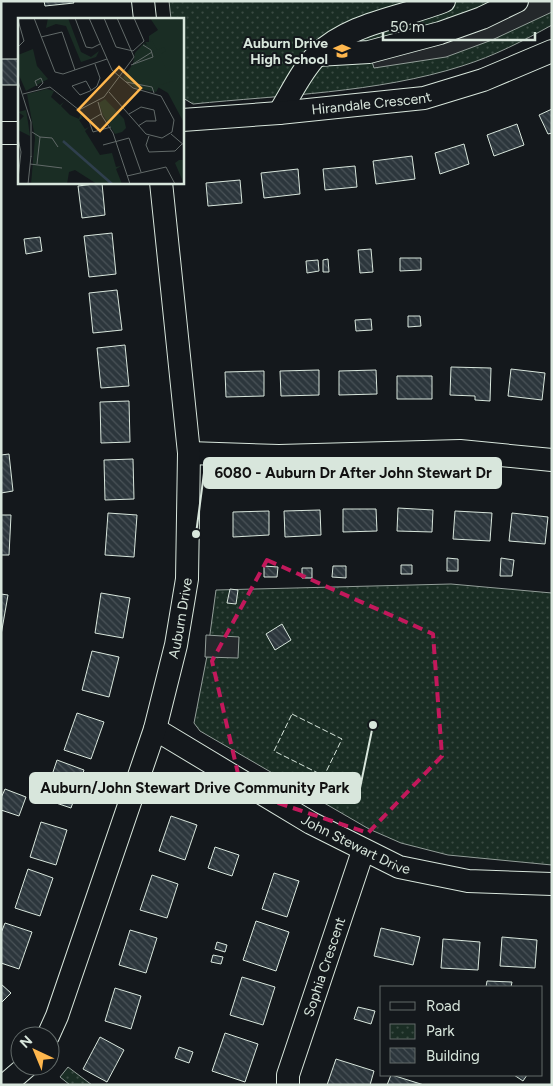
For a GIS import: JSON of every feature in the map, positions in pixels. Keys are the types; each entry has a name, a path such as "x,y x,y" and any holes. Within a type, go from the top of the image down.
{"street":[{"path":"143,1 144,18"},
{"path":"279,113 306,68 336,39 360,28 444,1"},
{"path":"317,56 369,52 413,40 482,18 517,1"},
{"name":"Hirandale Crescent","path":"184,120 279,113 424,98 483,80 552,51"},
{"path":"1,133 18,133"},
{"name":"Auburn Drive","path":"52,1026 155,729 176,645 187,579 189,453 161,184"},
{"path":"189,453 280,456 460,451 552,460"},
{"name":"John Stewart Drive","path":"155,729 311,822 399,867 468,881 552,884"},
{"name":"Sophia Crescent","path":"288,1085 288,1075 363,850"},
{"path":"5,1085 15,1076"}],"highlighted area":[{"path":"267,560 433,634 442,756 368,833 242,791 212,661"}],"green space":[{"name":"Auburn Drive High School","path":"169,1 552,1 552,25 485,58 462,66 430,75 363,88 193,104 184,99 184,18 171,18"},
{"path":"451,584 552,593 552,865 448,855 401,843 369,829 200,731 194,723 207,656 216,590"},
{"path":"68,1067 92,1085 70,1085 60,1077"}],"shaded area":[{"path":"517,1 552,1 552,12 492,40 446,57 374,68 369,52"},
{"path":"206,635 239,637 238,658 205,657"}],"building":[{"path":"44,1 73,1 74,3 45,6"},
{"path":"1,59 18,59 18,85 1,85"},
{"path":"552,109 552,133 548,134 539,115"},
{"path":"517,124 524,145 494,156 487,135"},
{"path":"464,144 469,164 440,174 435,153"},
{"path":"412,156 415,179 376,184 373,161"},
{"path":"355,166 357,187 325,190 323,169"},
{"path":"298,169 300,194 264,198 261,173"},
{"path":"240,180 242,203 208,206 206,183"},
{"path":"102,184 105,215 82,218 78,186"},
{"path":"112,233 116,274 89,277 84,236"},
{"path":"40,237 42,251 26,254 24,239"},
{"path":"371,249 373,272 360,273 358,250"},
{"path":"400,258 421,258 421,270 400,271"},
{"path":"328,259 329,272 323,272 323,260"},
{"path":"318,260 319,271 307,273 306,261"},
{"path":"117,290 122,330 93,333 89,293"},
{"path":"408,316 420,316 421,326 408,327"},
{"path":"371,319 372,330 356,331 355,320"},
{"path":"125,345 129,386 101,388 97,348"},
{"path":"451,367 491,368 490,401 475,400 475,396 450,395"},
{"path":"511,369 545,373 542,400 508,396"},
{"path":"319,370 319,395 281,396 280,371"},
{"path":"376,370 377,394 339,395 339,371"},
{"path":"264,371 264,396 226,397 225,372"},
{"path":"397,376 432,376 432,399 397,399"},
{"path":"129,401 130,442 101,443 100,402"},
{"path":"9,454 13,491 1,493 1,455"},
{"path":"133,459 134,499 105,500 104,460"},
{"path":"398,508 433,510 432,532 397,531"},
{"path":"343,509 376,509 377,531 343,532"},
{"path":"320,510 321,535 285,537 284,511"},
{"path":"269,511 269,535 233,537 233,512"},
{"path":"455,511 492,513 490,541 453,539"},
{"path":"108,513 137,515 134,557 105,555"},
{"path":"512,513 548,517 545,544 509,541"},
{"path":"1,515 11,515 9,555 1,555"},
{"path":"447,558 458,559 458,571 447,571"},
{"path":"501,558 514,560 512,576 500,576"},
{"path":"401,565 412,565 412,574 401,574"},
{"path":"264,566 278,567 277,577 264,577"},
{"path":"333,566 346,566 346,578 332,577"},
{"path":"302,568 312,568 312,578 302,578"},
{"path":"230,589 238,590 236,604 227,603"},
{"path":"101,593 130,598 123,638 95,633"},
{"path":"1,594 8,595 1,635"},
{"path":"282,624 291,640 275,650 266,634"},
{"path":"92,651 119,657 109,697 82,690"},
{"path":"77,713 104,722 91,759 64,750"},
{"path":"57,760 84,770 71,808 44,799"},
{"path":"5,789 26,797 19,816 1,810 1,798"},
{"path":"171,816 197,825 185,860 159,851"},
{"path":"41,822 67,830 56,865 30,857"},
{"path":"215,847 239,855 232,876 208,868"},
{"path":"28,869 53,878 40,916 15,908"},
{"path":"274,873 299,881 287,917 262,909"},
{"path":"152,875 178,884 167,918 140,910"},
{"path":"256,921 289,932 276,971 243,960"},
{"path":"5,923 32,932 19,969 1,963 1,933"},
{"path":"381,928 420,937 413,965 374,956"},
{"path":"130,930 157,938 146,973 119,965"},
{"path":"502,937 537,940 535,968 500,966"},
{"path":"443,939 480,942 478,970 441,968"},
{"path":"217,942 227,945 225,952 215,949"},
{"path":"213,955 223,957 221,964 211,962"},
{"path":"242,977 275,987 263,1025 230,1015"},
{"path":"487,981 512,982 511,986 486,986"},
{"path":"1,984 11,993 1,1003"},
{"path":"115,988 141,996 131,1029 105,1021"},
{"path":"358,1007 375,1011 371,1024 354,1019"},
{"path":"225,1033 258,1044 245,1082 212,1071"},
{"path":"100,1037 124,1050 107,1082 83,1069"},
{"path":"179,1047 193,1052 189,1063 175,1058"},
{"path":"336,1059 374,1071 370,1085 327,1085"},
{"path":"391,1076 395,1076 424,1085 387,1085"},
{"path":"516,1076 526,1076 523,1081"}],"fence":[{"path":"292,714 342,739 324,776 274,751 292,714"}],"place":[{"name":"Auburn Drive High School","path":"342,51"},
{"name":"6080 - Auburn Dr After John Stewart Dr","path":"196,534"},
{"name":"Auburn/John Stewart Drive Community Park","path":"373,725"}]}
